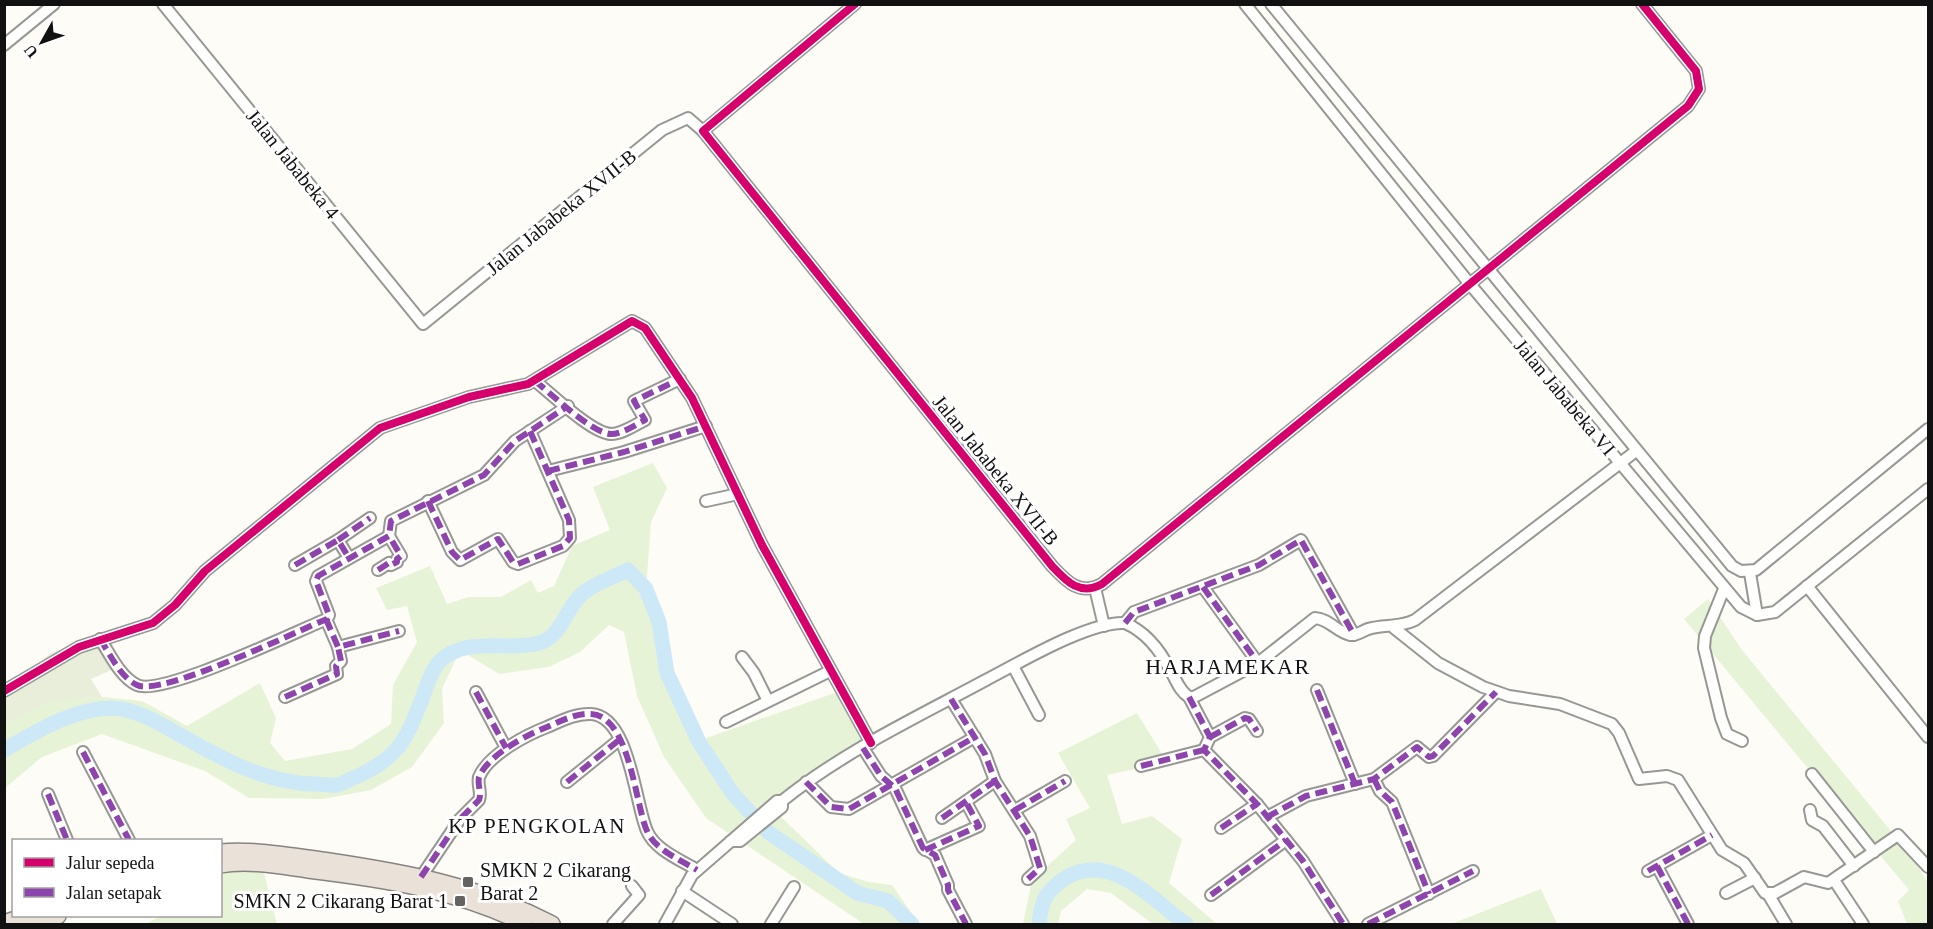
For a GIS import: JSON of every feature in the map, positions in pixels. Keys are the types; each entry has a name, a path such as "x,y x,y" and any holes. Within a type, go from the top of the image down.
{"highway":[{"path":"222,852 264,851 421,877 480,891 552,924"},
{"path":"222,865 266,864 372,877 475,902 525,924"},
{"path":"4,923 19,917"},
{"path":"33,924 52,917"}],"street":[{"path":"4,45 54,4"},
{"name":"Jalan Jababeka 4","path":"163,4 423,324"},
{"path":"703,131 855,4"},
{"name":"Jalan Jababeka VI","path":"1245,4 1469,283 1724,589 1741,607 1757,615"},
{"name":"Jalan Jababeka VI","path":"1271,4 1732,566 1741,572 1750,573"},
{"path":"1104,626 1095,588 1688,106 1696,95 1699,81 1696,71 1642,4"},
{"name":"Jalan Jababeka XVII-B","path":"423,324 662,130 688,118 703,131 1058,572 1079,589 1095,588"},
{"path":"4,691 79,647 153,624 175,605 206,571 380,428 469,397 535,381 626,322 632,321 645,328 680,380 706,426 762,545 830,671 881,776 895,788 925,850 934,855 948,885 948,890 966,924"},
{"path":"535,381 595,428 603,433 617,434 645,420 634,401 680,380"},
{"path":"378,570 389,563 391,565 397,562 401,556 389,536 391,521 484,475 514,441 568,406"},
{"path":"548,471 624,452 706,426"},
{"path":"1929,429 1750,573 1757,615 1775,612 1929,489"},
{"path":"428,501 457,558 463,559 498,539 513,562 520,564 563,546 570,538 569,520 530,431"},
{"path":"1189,697 1258,663 1316,618 1324,619 1343,632 1354,635 1375,628 1407,624 1636,451"},
{"path":"706,501 738,494"},
{"path":"295,565 370,518"},
{"path":"100,639 127,677 138,686 148,687 189,677 326,619 329,615 316,579 389,536"},
{"path":"338,540 349,558"},
{"path":"1125,623 1128,616 1134,612 1267,562 1301,540 1354,635"},
{"path":"1807,586 1929,737"},
{"path":"1203,587 1258,663"},
{"path":"1724,589 1705,636 1704,648 1727,734 1742,741"},
{"path":"285,698 337,674 336,666 341,661 338,647 326,619"},
{"path":"665,924 682,891 697,870 806,782 867,745 1013,666 1052,646 1104,626 1125,623 1142,632 1153,643 1181,691 1189,697 1210,738"},
{"path":"1394,627 1438,663 1496,692 1560,704 1612,724 1619,733 1636,776 1643,780 1667,776 1675,778 1725,854 1741,860 1762,890 1768,894 1786,924"},
{"path":"338,647 399,631"},
{"path":"742,657 754,673 768,701"},
{"path":"1013,666 1039,715"},
{"path":"726,722 830,671"},
{"path":"1317,690 1355,784"},
{"path":"476,692 506,748"},
{"path":"1267,817 1306,796 1374,779 1417,747 1429,757 1433,756 1496,692"},
{"path":"951,699 989,762 995,781 1031,838 1040,867 1028,879"},
{"path":"421,877 460,819 479,800 480,775 506,748 531,733 580,714 590,713 599,715 615,729 633,772 647,832 661,848 697,870"},
{"path":"1141,766 1204,750 1210,738 1245,718 1249,719 1257,731"},
{"path":"806,782 826,804 841,810 849,809 975,737"},
{"path":"567,782 619,740"},
{"path":"1204,750 1257,804 1286,840 1312,874 1343,924"},
{"path":"83,752 128,839"},
{"path":"1812,774 1875,851"},
{"path":"1374,779 1380,791 1392,802 1429,894"},
{"path":"942,818 995,781"},
{"path":"1015,810 1065,781"},
{"path":"48,794 67,839"},
{"path":"925,850 979,826 966,802"},
{"path":"1221,828 1257,804"},
{"path":"1810,810 1812,820 1823,826 1854,866"},
{"path":"1688,924 1653,868 1712,835"},
{"path":"1768,894 1804,877 1824,884 1834,880 1893,837 1900,836 1929,867"},
{"path":"1211,895 1286,840"},
{"path":"1368,924 1473,871"},
{"path":"1726,893 1755,878"},
{"path":"1834,880 1863,924"},
{"path":"613,924 639,895 632,886"},
{"path":"771,924 794,887"},
{"path":"682,891 732,924"}],"green space":[{"path":"653,463 667,488 651,522 646,589 659,624 667,673 698,741 849,688 875,735 772,808 839,873 869,882 892,885 919,924 864,924 706,818 664,757 637,696 624,632 609,625 580,652 549,667 499,674 460,650 442,689 444,723 412,767 371,790 323,799 249,798 205,771 102,734 42,757 5,788 5,724 32,708 62,698 102,697 142,701 187,726 260,683 276,718 270,743 285,761 352,749 391,724 393,685 417,642 407,606 387,610 376,588 430,566 447,604 468,597 501,597 531,580 538,593 554,586 572,546 610,530 593,487"},
{"path":"1708,599 1742,650 1914,859 1928,883 1928,924 1907,924 1898,901 1909,890 1684,619"},
{"path":"96,638 114,669 91,679 102,697 73,698 51,702 30,710 5,724 5,687 18,680 51,653"},
{"path":"1137,713 1167,762 1107,775 1122,824 1152,816 1182,839 1169,883 1217,924 1153,924 1111,893 1087,889 1061,911 1058,924 1023,924 1032,880 1076,840 1066,819 1090,808 1058,753"},
{"path":"263,869 277,924 145,924 159,917 222,917 222,872"},
{"path":"1541,889 1557,924 1451,924"}],"waterway":[{"path":"4,750 70,716 113,708 148,718 228,761 262,774 297,783 337,785 372,769 383,762 399,746 411,726 429,680 439,662 450,654 474,646 539,643 554,634 572,605 583,593 628,570 646,589 659,622 667,673 699,742 733,794 768,832 857,893 888,901 912,924"},
{"path":"1039,924 1045,898 1052,888 1081,871 1098,870 1130,881 1186,924"}],"marked path":[{"path":"535,381 593,427 615,434 645,420 634,401 680,379"},
{"path":"100,639 125,677 137,685 151,686 200,673 327,619 329,615 316,581 318,576 389,536 391,521 484,475 515,441 568,406"},
{"path":"548,471 624,452 706,426"},
{"path":"428,501 452,552 460,560 498,539 513,562 518,564 563,546 570,538 569,520 530,431"},
{"path":"338,540 370,518"},
{"path":"378,570 389,563 391,565 397,562 401,556 389,536"},
{"path":"295,565 338,540 349,558"},
{"path":"1125,623 1134,612 1259,565 1301,540 1354,635"},
{"path":"1203,587 1258,663"},
{"path":"326,619 338,647 399,631"},
{"path":"285,697 337,674 336,666 341,661 338,647"},
{"path":"1317,690 1355,784"},
{"path":"476,692 506,748"},
{"path":"1267,817 1306,796 1374,779 1417,747 1429,757 1433,756 1496,692"},
{"path":"1189,697 1210,737 1204,750 1257,804 1303,861 1343,924"},
{"path":"951,699 985,754 995,781 1030,836 1040,868 1028,879"},
{"path":"421,877 460,819 479,800 479,777 490,761 529,735 569,718 585,714 604,718 615,729 629,763 643,818 651,838 669,854 697,870"},
{"path":"1210,737 1245,718 1249,719 1257,731"},
{"path":"806,782 831,807 849,809 975,737"},
{"path":"567,782 619,740"},
{"path":"863,748 881,776 895,788 923,848 935,855 948,890 966,924"},
{"path":"1141,766 1204,750"},
{"path":"83,752 128,839"},
{"path":"1374,779 1380,791 1392,802 1429,894"},
{"path":"942,818 995,781"},
{"path":"1015,810 1065,781"},
{"path":"48,794 67,839"},
{"path":"925,850 979,826 966,802"},
{"path":"1221,828 1257,804"},
{"path":"1648,871 1712,835"},
{"path":"1211,895 1286,840"},
{"path":"1657,866 1688,924"},
{"path":"1368,924 1473,871"}],"cycle path":[{"path":"855,4 703,131 1052,566 1074,586 1080,588 1102,584 1688,106 1699,89 1696,71 1642,4"},
{"path":"4,691 79,647 153,623 175,605 205,571 380,428 469,397 528,384 632,321 645,328 692,398 762,545 871,743"}],"place":[{"name":"SMKN 2 Cikarang Barat 2","path":"468,882"},
{"name":"SMKN 2 Cikarang Barat 1","path":"460,901"}],"district":[{"name":"HARJAMEKAR","path":"1228,666"},
{"name":"KP PENGKOLAN","path":"537,826"}]}
